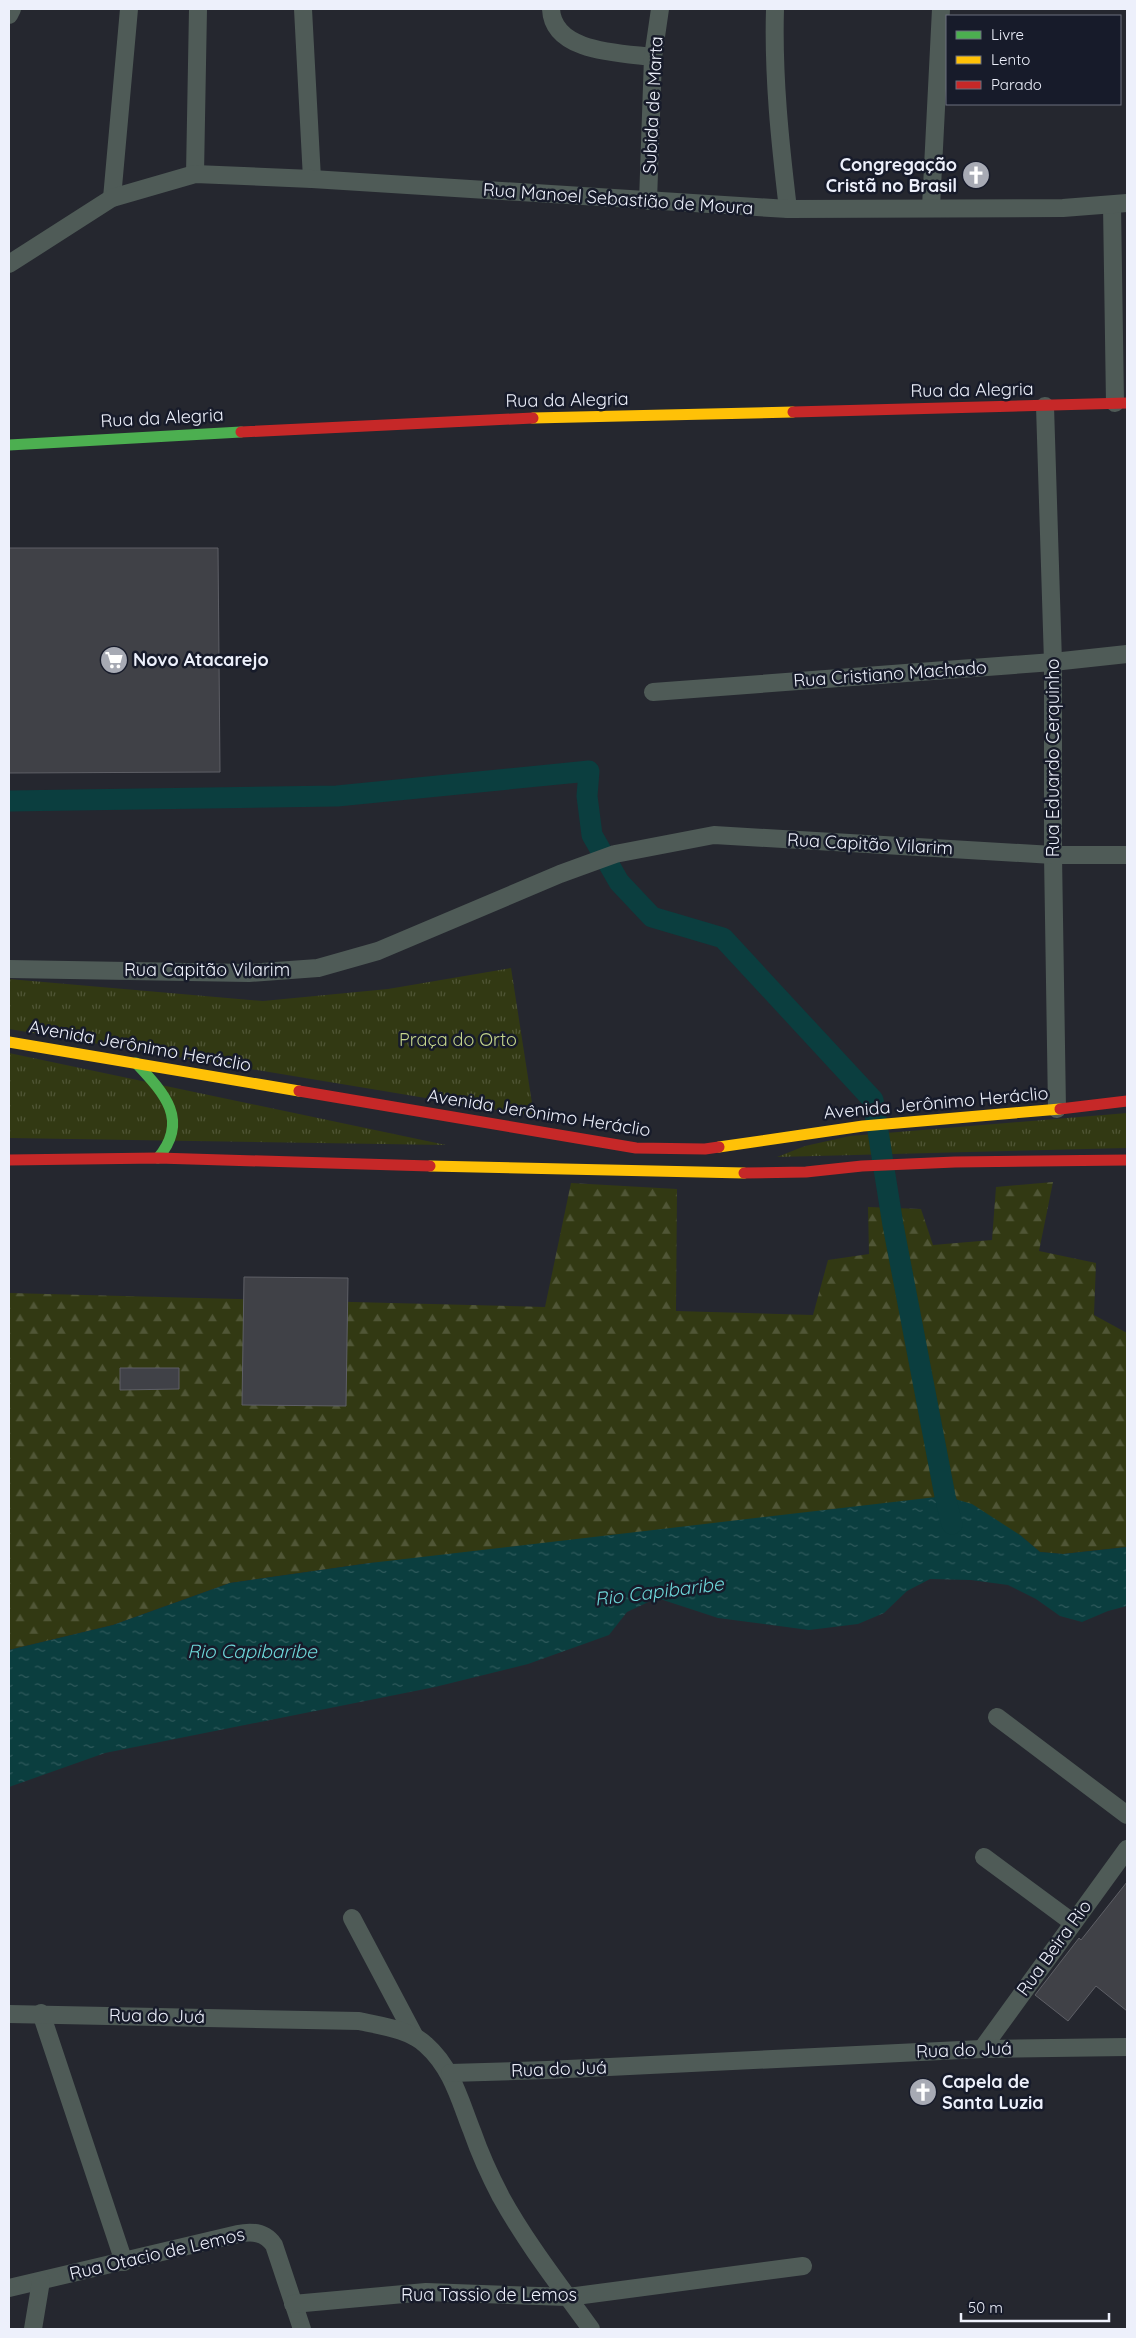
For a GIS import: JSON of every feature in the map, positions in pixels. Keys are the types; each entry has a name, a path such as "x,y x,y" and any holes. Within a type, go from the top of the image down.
{"main road":[{"name":"Rua da Alegria","path":"9,445 468,420 1121,403"},
{"name":"Avenida Jerônimo Heráclio","path":"9,1042 636,1148 705,1149 862,1126 1127,1101"},
{"path":"136,1063 151,1079 171,1109 174,1123 173,1137 166,1150 158,1158"},
{"path":"9,1160 158,1158 700,1173 806,1172 898,1164 1127,1160"}],"street":[{"path":"9,15 12,9"},
{"path":"112,198 129,9"},
{"path":"195,174 198,9"},
{"path":"303,9 312,179"},
{"path":"551,9 552,18 559,29 574,41 594,50 653,57"},
{"name":"Subida de Marta","path":"648,202 653,57 660,9"},
{"path":"775,9 774,69 777,120 788,209"},
{"path":"931,208 941,9"},
{"name":"Rua Manoel Sebastião de Moura","path":"9,264 112,198 195,174 312,179 648,202 788,209 1063,208 1120,204"},
{"path":"1120,204 1121,403"},
{"name":"Rua Eduardo Cerquinho","path":"1045,406 1053,662 1053,855 1057,1109"},
{"name":"Rua Cristiano Machado","path":"654,692 1053,662 1127,654"},
{"name":"Rua Capitão Vilarim","path":"9,969 249,974 318,968 378,952 615,854 714,835 1053,855 1127,855"},
{"path":"997,1717 1127,1815"},
{"name":"Rua Beira Rio","path":"982,2048 1127,1849"},
{"path":"984,1858 1072,1922"},
{"path":"352,1918 414,2037"},
{"path":"41,2013 124,2262"},
{"name":"Rua do Juá","path":"9,2014 41,2013 359,2021 393,2029 414,2037 425,2044 450,2073 547,2070 982,2048 1127,2047"},
{"path":"450,2073 478,2147 501,2196 517,2225 591,2329"},
{"name":"Rua Otacio de Lemos","path":"9,2288 238,2234 255,2232 266,2237 274,2245 302,2329"},
{"name":"Rua Tassio de Lemos","path":"293,2304 426,2292 568,2297 803,2266"},
{"path":"33,2329 41,2281"}],"green space":[{"name":"Praça do Orto","path":"511,968 534,1116 9,1029 9,979 263,1001 388,989"},
{"path":"9,1053 446,1145 9,1138"},
{"path":"1127,1113 1127,1148 777,1157 805,1146 850,1136"},
{"path":"1053,1182 1039,1251 1096,1263 1094,1315 1127,1333 1127,1547 1063,1554 1040,1552 1020,1535 370,1563 230,1583 113,1625 9,1650 9,1293 545,1307 571,1183 677,1189 676,1311 813,1315 828,1260 869,1254 868,1207 921,1209 933,1245 992,1240 996,1187"}],"water":[{"name":"Rio Capibaribe","path":"945,1496 972,1504 1020,1535 1040,1552 1063,1554 1127,1547 1127,1606 1108,1611 1082,1622 1060,1616 1036,1599 1008,1585 971,1580 930,1579 907,1591 884,1613 858,1624 809,1630 718,1618 657,1598 627,1612 609,1635 528,1664 435,1687 105,1753 9,1787 9,1650 113,1625 230,1583 370,1563"}],"building":[{"name":"Novo Atacarejo","path":"9,548 218,548 220,772 9,773"},
{"path":"244,1277 348,1278 346,1406 242,1405"},
{"path":"120,1368 179,1368 179,1389 120,1390"},
{"path":"1127,1882 1127,2011 1096,1986 1068,2021 1035,1995 1079,1938 1081,1940"}],"waterway":[{"path":"9,801 337,796 589,771 587,796 592,835 619,882 652,917 723,938 873,1100 893,1225 952,1524"}],"traffic: fast":[{"path":"9,445 241,432"},
{"path":"136,1063 156,1085 170,1108 172,1131 167,1144 158,1158"}],"traffic: slow":[{"path":"533,418 793,412"},
{"path":"9,1042 299,1091"},
{"path":"719,1147 863,1126 1060,1109"},
{"path":"430,1166 744,1173"}],"traffic: jam":[{"path":"793,412 1127,403"},
{"path":"241,432 533,418"},
{"path":"299,1091 636,1148 705,1149 719,1147"},
{"path":"1060,1109 1127,1101"},
{"path":"9,1160 158,1158 430,1166"},
{"path":"744,1173 806,1172 862,1166 955,1162 1127,1160"}],"place":[{"name":"Congregação Cristã no Brasil","path":"976,175"},
{"name":"Novo Atacarejo","path":"114,660"},
{"name":"Capela de Santa Luzia","path":"923,2092"}]}
